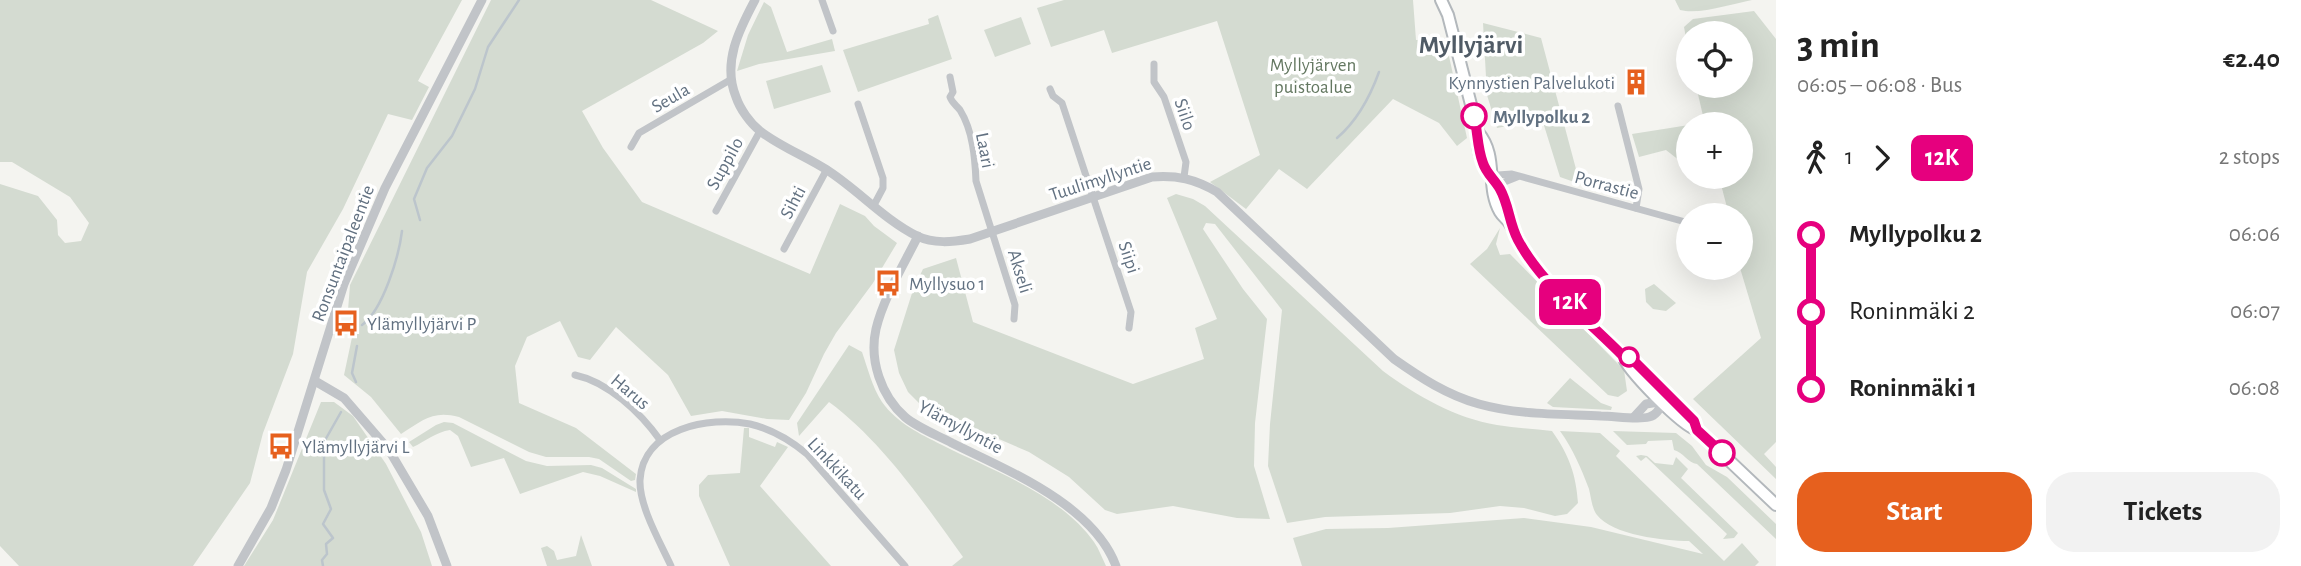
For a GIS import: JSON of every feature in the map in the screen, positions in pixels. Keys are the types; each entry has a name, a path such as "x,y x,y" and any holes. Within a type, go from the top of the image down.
{"main road":[{"path":"1441,0 1448,15 1478,132 1477,142 1484,167 1492,178 1491,191 1502,216 1509,222 1533,265 1622,355 1625,364 1666,400 1688,427 1697,430 1776,505"}],"street":[{"name":"Ronsuntaipaleentie","path":"239,566 271,508 286,470 344,284 385,188 482,0"},
{"path":"730,80 736,41 755,0"},
{"path":"822,0 833,31"},
{"name":"Siilo","path":"1154,64 1154,82 1164,97 1186,162 1185,177"},
{"name":"Laari","path":"950,77 953,92 950,97 959,110 973,146 976,181 992,232"},
{"name":"Tuulimyllyntie","path":"730,80 736,99 748,120 760,131 827,169 918,236 952,242 992,232 1152,177 1185,177 1217,192 1394,359 1422,379 1447,392 1479,404 1513,411 1634,416 1646,404 1666,400"},
{"name":"Seula","path":"631,147 639,133 730,80"},
{"name":"Siipi","path":"1050,89 1062,103 1131,312 1129,328"},
{"path":"858,104 883,178 883,188 874,205"},
{"path":"1618,106 1639,190 1636,208"},
{"name":"Suppilo","path":"716,211 760,131"},
{"name":"Sihti","path":"784,249 827,169"},
{"name":"Porrastie","path":"1492,178 1502,183 1517,177 1676,219"},
{"name":"Akseli","path":"992,232 1015,305 1014,319"},
{"name":"Ylämyllyntie","path":"918,236 880,316 876,331 874,353 878,377 888,397 905,416 926,430 1040,487 1063,503 1100,540 1116,566"},
{"name":"Harus","path":"575,374 587,377 611,391 660,440"},
{"path":"315,381 344,398 388,450 428,516 447,566"},
{"name":"Linkkikatu","path":"660,440 674,432 711,422 750,424 785,438 807,454 905,566"},
{"path":"660,440 642,469 640,484 645,506 671,566"}],"green space":[{"path":"0,0 462,0 418,81 429,87 412,120 388,114 343,209 307,272 293,354 263,433 250,483 193,566 19,566 0,546 0,184 38,196 57,220 58,235 65,243 81,241 89,223 70,197 12,162 0,162"},
{"path":"491,0 651,0 718,31 703,43 582,111 603,148 642,202 810,274 840,204 865,216 897,243 873,283 836,333 806,393 789,420 722,411 691,416 668,375 616,327 590,360 578,357 560,321 527,337 515,366 519,403 576,428 636,474 635,480 631,481 599,459 546,457 529,452 450,415 428,418 401,434 371,397 344,375 354,328 348,310 350,285"},
{"name":"Myllyjärven puistoalue","path":"1064,0 1413,0 1416,40 1445,38 1467,138 1457,146 1439,123 1393,99 1307,189 1279,169 1246,209 1210,182 1260,155 1217,21 1112,53 1104,30 1051,47 1037,8"},
{"path":"1675,0 1752,0 1688,11 1680,10"},
{"path":"764,2 771,7 787,52 832,39 835,51 759,64 737,71 748,35"},
{"path":"1754,11 1776,39 1776,442 1764,454 1776,467 1776,479 1693,399 1761,338 1744,280 1753,280 1753,203 1726,203 1722,189 1753,189 1753,112 1702,112 1699,98 1753,98 1753,21 1691,21"},
{"path":"938,15 952,59 858,92 843,50 929,24 928,19"},
{"path":"1021,17 1031,44 995,57 984,30"},
{"path":"1483,23 1541,38 1580,184 1560,177 1542,119 1497,128 1487,95"},
{"path":"822,65 831,92 774,109 766,81"},
{"path":"1676,127 1676,158 1666,150 1639,157 1632,134"},
{"path":"1176,194 1205,206 1383,371 1409,389 1437,405 1481,422 1552,431 1571,465 1578,503 1567,514 1555,516 1524,508 1500,506 1450,513 1325,517 1287,523 1268,466 1282,310 1215,224 1206,223 1203,229 1243,289 1267,319 1255,423 1254,466 1270,519 1237,518 1173,506 1117,514 1105,510 1069,477 1029,452 941,418 908,392 899,373 894,350 913,290 923,269 956,258 973,322 1133,384 1204,359 1195,328 1217,319 1167,198"},
{"path":"1500,228 1496,244 1500,255 1510,254 1624,370 1627,391 1618,397 1608,395 1470,264 1487,249"},
{"path":"1654,284 1676,303 1666,311 1653,309 1646,302 1645,289"},
{"path":"849,345 862,352 882,402 895,416 917,432 1004,474 1063,510 1094,542 1106,566 952,566 963,557 902,474 848,418 829,402 799,436 797,423"},
{"path":"1570,378 1601,403 1612,407 1611,410 1553,407 1547,403"},
{"path":"321,402 334,402 353,416 386,464 421,532 432,566 244,566 273,520"},
{"path":"444,422 453,423 526,461 547,466 591,465 602,468 636,489 636,492 600,476 583,472 520,494 504,458 471,467 458,436 450,430 413,447 409,442"},
{"path":"744,428 749,428 749,437 775,447 777,442 788,447 760,486 831,566 730,566 699,496 699,485 708,475 740,473"},
{"path":"1560,431 1600,433 1620,451 1616,456 1724,561 1742,543 1759,562 1755,566 1302,566 1293,538 1326,529 1388,528 1524,518 1591,527 1703,554 1689,541 1640,536 1604,522 1595,512 1580,466"},
{"path":"1613,431 1676,433 1692,446 1706,465 1727,477 1776,524 1776,539 1697,464 1674,450 1672,440 1627,445"},
{"path":"1636,456 1647,456 1655,463 1673,465 1676,457 1688,469 1681,478 1738,533 1734,538 1723,539 1727,534 1646,457 1641,461"},
{"path":"581,535 592,566 547,566 541,548 547,546 554,551 557,560 576,556"}],"waterway":[{"path":"420,220 414,199 427,168 452,136 475,89 488,47 519,0"},
{"path":"1337,138 1362,108 1379,72"},
{"path":"362,325 370,318 383,295 394,268 402,231"},
{"path":"356,382 352,373 357,346"},
{"path":"323,566 322,560 327,554 326,544 333,538 323,524 331,509 324,490 324,442 341,412"}],"bus line":[{"name":"12K","path":"1474,116 1484,167 1500,188 1509,212 1509,222 1533,265 1622,355 1631,358 1694,421 1697,430 1722,453"}],"place":[{"name":"Kynnystien Palvelukoti","path":"1636,82"},
{"name":"Myllypolku 2","path":"1474,116"},
{"name":"Myllysuo 1","path":"888,283"},
{"name":"Ylämyllyjärvi P","path":"346,323"},
{"name":"Ylämyllyjärvi L","path":"281,446"}],"district":[{"name":"Myllyjärvi","path":"1471,44"}]}
